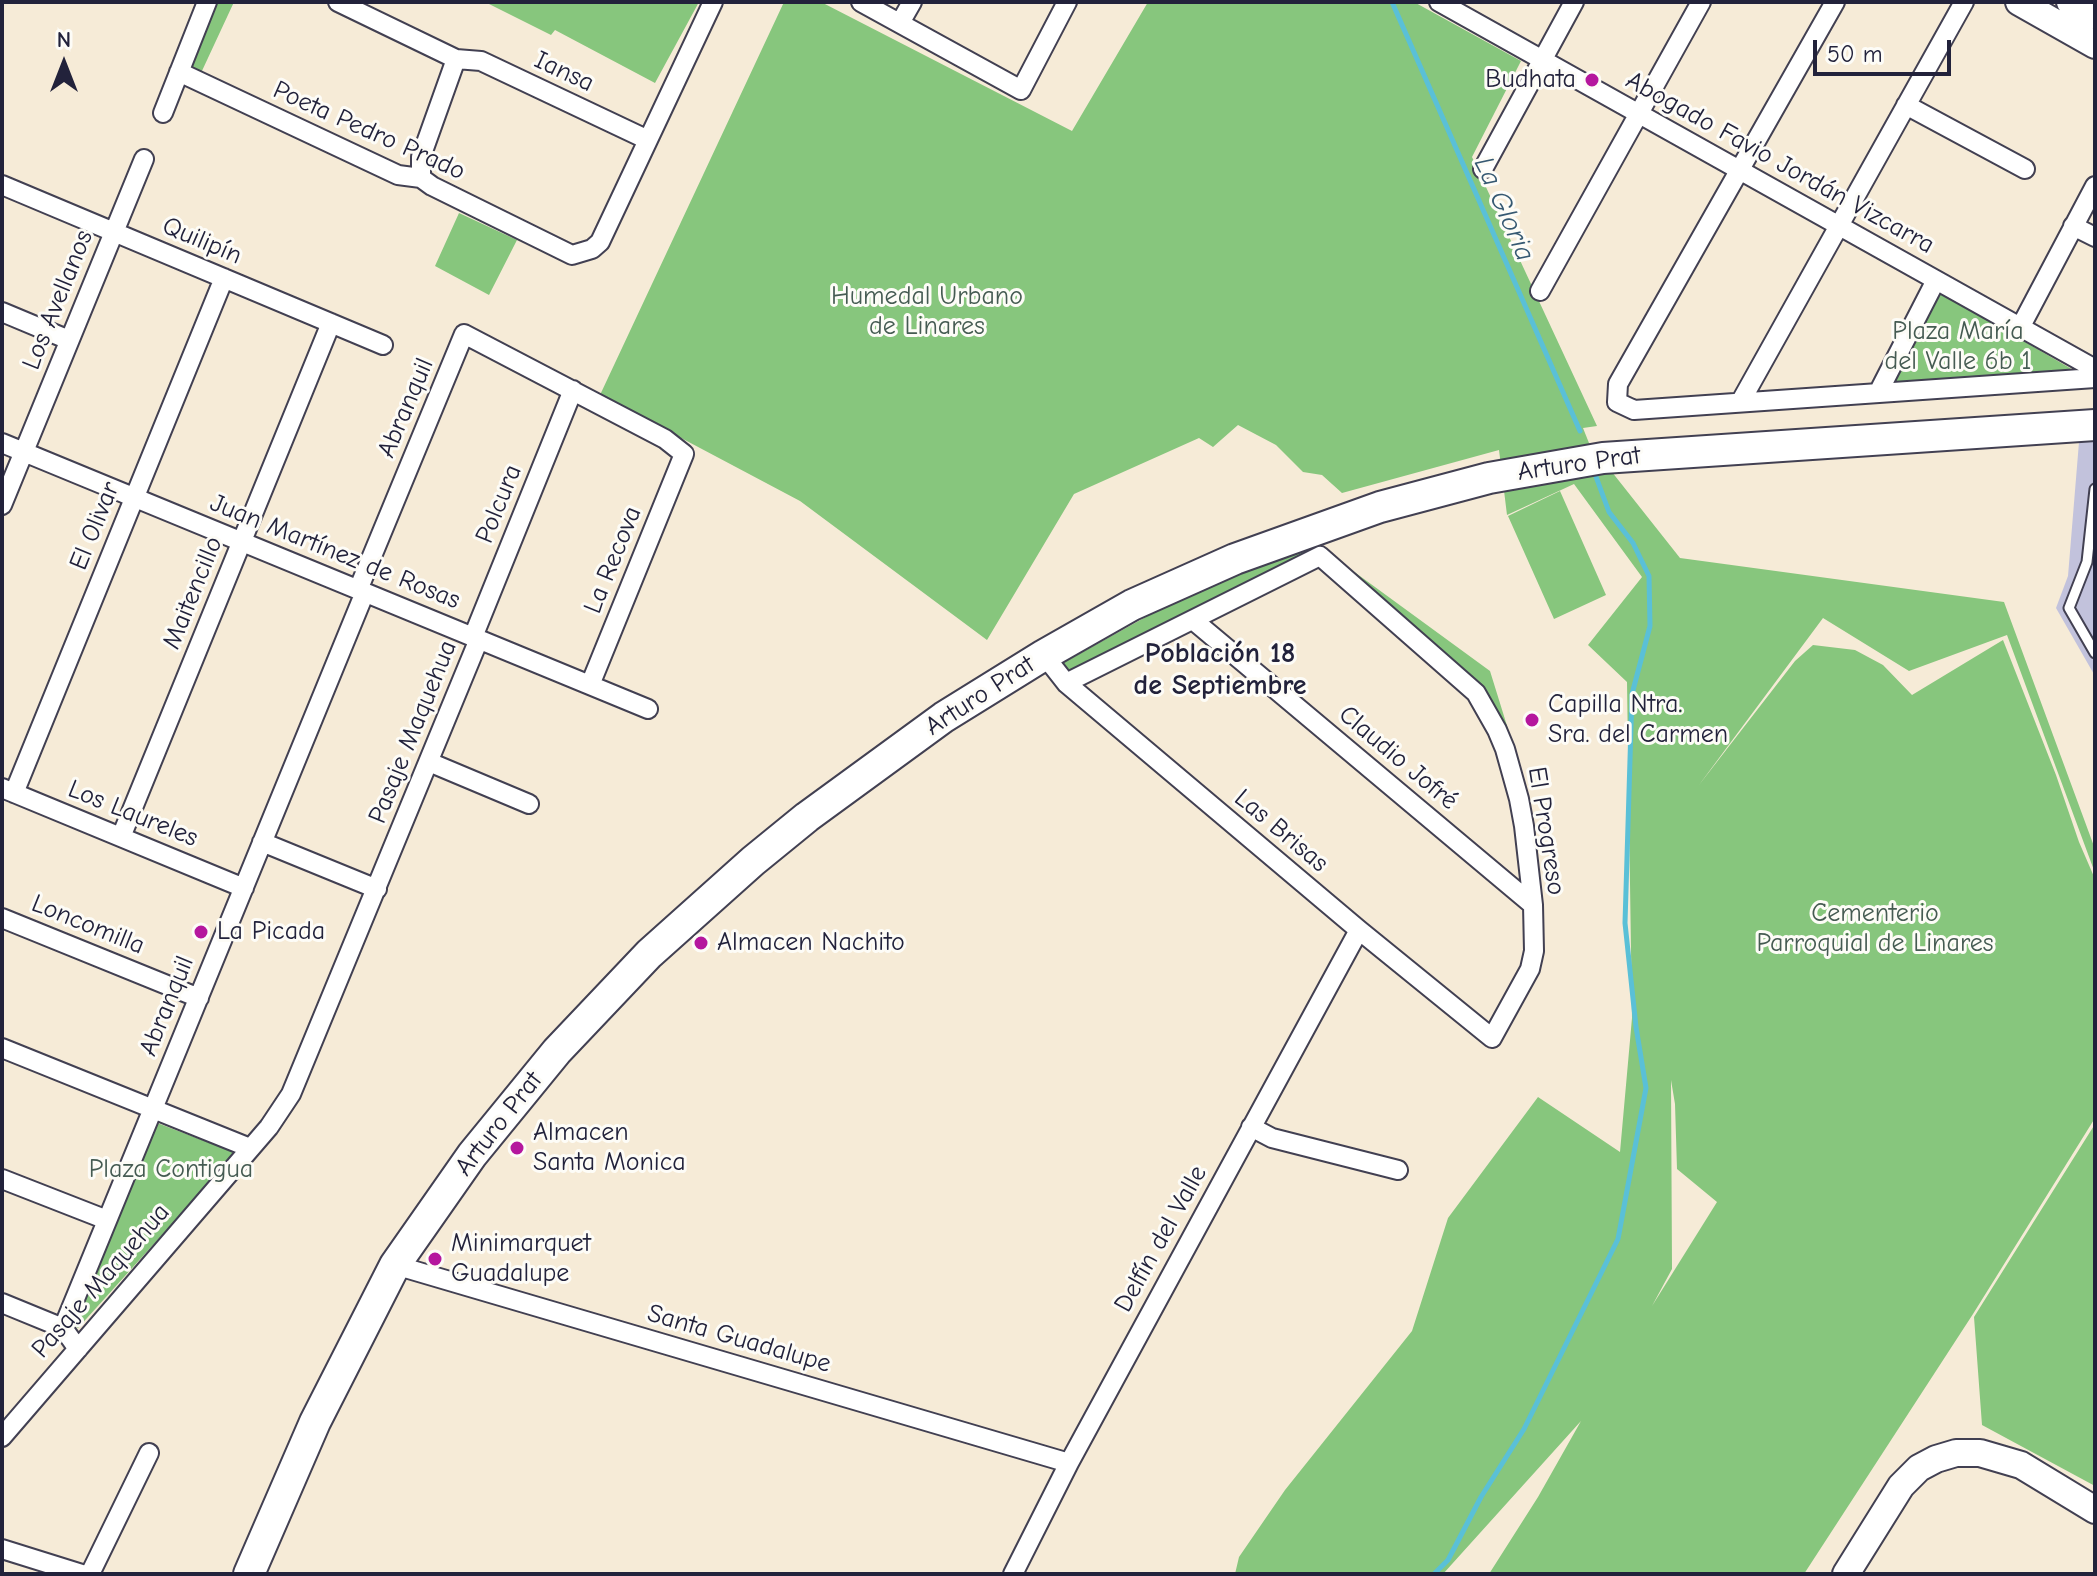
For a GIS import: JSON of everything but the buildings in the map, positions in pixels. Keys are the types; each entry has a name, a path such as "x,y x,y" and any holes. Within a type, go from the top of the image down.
{"main road":[{"name":"Arturo Prat","path":"249,1574 315,1422 395,1265 472,1155 557,1051 700,906 796,825 944,717 1132,605 1235,559 1380,507 1489,478 1603,458 1671,452 2095,425"}],"street":[{"path":"163,113 207,2"},
{"name":"Iansa","path":"338,2 456,59 481,61 648,140"},
{"path":"648,140 713,2"},
{"path":"861,2 1021,90 1067,2"},
{"path":"900,23 912,2"},
{"name":"Abogado Favio Jordán Vizcarra","path":"1440,2 2095,369"},
{"path":"1483,169 1574,2"},
{"path":"1540,291 1701,2"},
{"path":"1835,2 1618,384 1617,402 1634,410 2095,378"},
{"path":"1741,401 1964,2"},
{"path":"2019,2 2095,45"},
{"path":"2070,2 2095,16"},
{"path":"421,178 421,157 456,59"},
{"name":"Poeta Pedro Prado","path":"179,72 398,175 421,178 572,255 592,249 600,242 648,140"},
{"path":"1906,105 2025,169"},
{"name":"Los Avellanos","path":"2,505 144,159"},
{"name":"Quilipín","path":"2,185 383,345"},
{"path":"2021,326 2095,186"},
{"path":"2073,226 2095,237"},
{"name":"El Olivar","path":"8,790 134,498 224,278"},
{"path":"1878,393 1936,280"},
{"path":"2,312 69,340"},
{"name":"Maitencillo","path":"121,837 331,323"},
{"name":"Abranquil","path":"63,1328 244,888 464,334 573,390"},
{"name":"La Recova","path":"573,390 665,439 684,454 590,685"},
{"name":"Polcura","path":"476,638 573,390"},
{"name":"Juan Martínez de Rosas","path":"2,443 648,709"},
{"name":"Arturo Prat","path":"1066,683 1320,556"},
{"name":"El Progreso","path":"1320,556 1476,693 1505,749 1519,799 1533,905 1534,951 1530,969 1492,1038"},
{"name":"Claudio Jofré","path":"1193,620 1533,905"},
{"name":"Pasaje Maquehua","path":"2,1437 280,1112 299,1077 377,889 476,638"},
{"name":"Las Brisas","path":"1044,655 1066,683 1492,1038"},
{"path":"429,762 529,804"},
{"name":"Los Laureles","path":"8,790 244,888"},
{"path":"262,842 377,889"},
{"name":"Loncomilla","path":"2,918 199,998"},
{"name":"Delfín del Valle","path":"1013,1574 1069,1463 1359,930"},
{"path":"2,1048 250,1148"},
{"path":"1251,1127 1272,1138 1398,1170"},
{"path":"2,1179 107,1220"},
{"name":"Santa Guadalupe","path":"395,1265 1069,1463"},
{"path":"2,1303 63,1328 78,1349"},
{"path":"90,1574 149,1453"},
{"path":"1846,1574 1901,1486 1919,1468 1956,1453 1980,1453 2021,1465 2095,1510"},
{"path":"2,1549 82,1574"}],"lane":[{"path":"2095,489 2087,562 2069,608 2095,653"}],"shaded area":[{"path":"2095,441 2095,676 2056,608 2068,576 2079,442"}],"green space":[{"path":"214,2 234,2 201,73 189,67"},
{"path":"485,2 699,2 655,83 555,30 551,35"},
{"name":"Humedal Urbano de Linares","path":"784,2 821,2 1072,131 1148,2 1414,2 1521,61 1472,157 1597,426 1583,428 1589,443 1680,558 2004,602 2095,849 2095,873 2007,635 1909,671 1823,618 1699,785 1795,661 1813,645 1855,650 1883,665 1912,695 2003,640 2095,879 2095,1118 1973,1314 1804,1574 1489,1574 1581,1421 1443,1574 1235,1574 1239,1557 1285,1490 1412,1331 1448,1218 1538,1097 1620,1152 1632,1018 1627,682 1588,645 1642,577 1574,484 1507,515 1499,450 1342,493 1322,475 1303,472 1276,445 1238,425 1213,447 1199,438 1074,494 987,640 800,501 600,395","holes":["1671,1080 1677,1169 1717,1202 1652,1306 1672,1269"]},
{"path":"459,213 517,240 489,295 435,266"},
{"name":"Plaza María del Valle 6b 1","path":"1941,293 2087,378 1891,389"},
{"path":"1560,491 1606,595 1554,619 1508,516"},
{"path":"1306,545 1308,552 1070,673 1063,663 1198,588"},
{"path":"1338,560 1490,671 1522,790 1500,727"},
{"name":"Plaza Contigua","path":"152,1121 236,1153 78,1328 69,1323"},
{"path":"2095,1124 2095,1486 1982,1425 1974,1317"}],"waterway":[{"name":"La Gloria","path":"1392,2 1580,431"},
{"path":"1434,1574 1448,1560 1481,1497 1524,1429 1618,1239 1646,1088 1625,923 1632,694 1650,626 1649,576 1633,543 1609,512 1595,474"}],"place":[{"name":"Budhata","path":"1592,80"},
{"name":"Capilla Ntra. Sra. del Carmen","path":"1532,720"},
{"name":"La Picada","path":"201,932"},
{"name":"Almacen Nachito","path":"701,943"},
{"name":"Almacen Santa Monica","path":"517,1148"},
{"name":"Minimarquet Guadalupe","path":"435,1259"}],"district":[{"name":"Población 18 de Septiembre","path":"1220,670"}],"park label":[{"name":"Cementerio Parroquial de Linares","path":"1875,929"}]}
